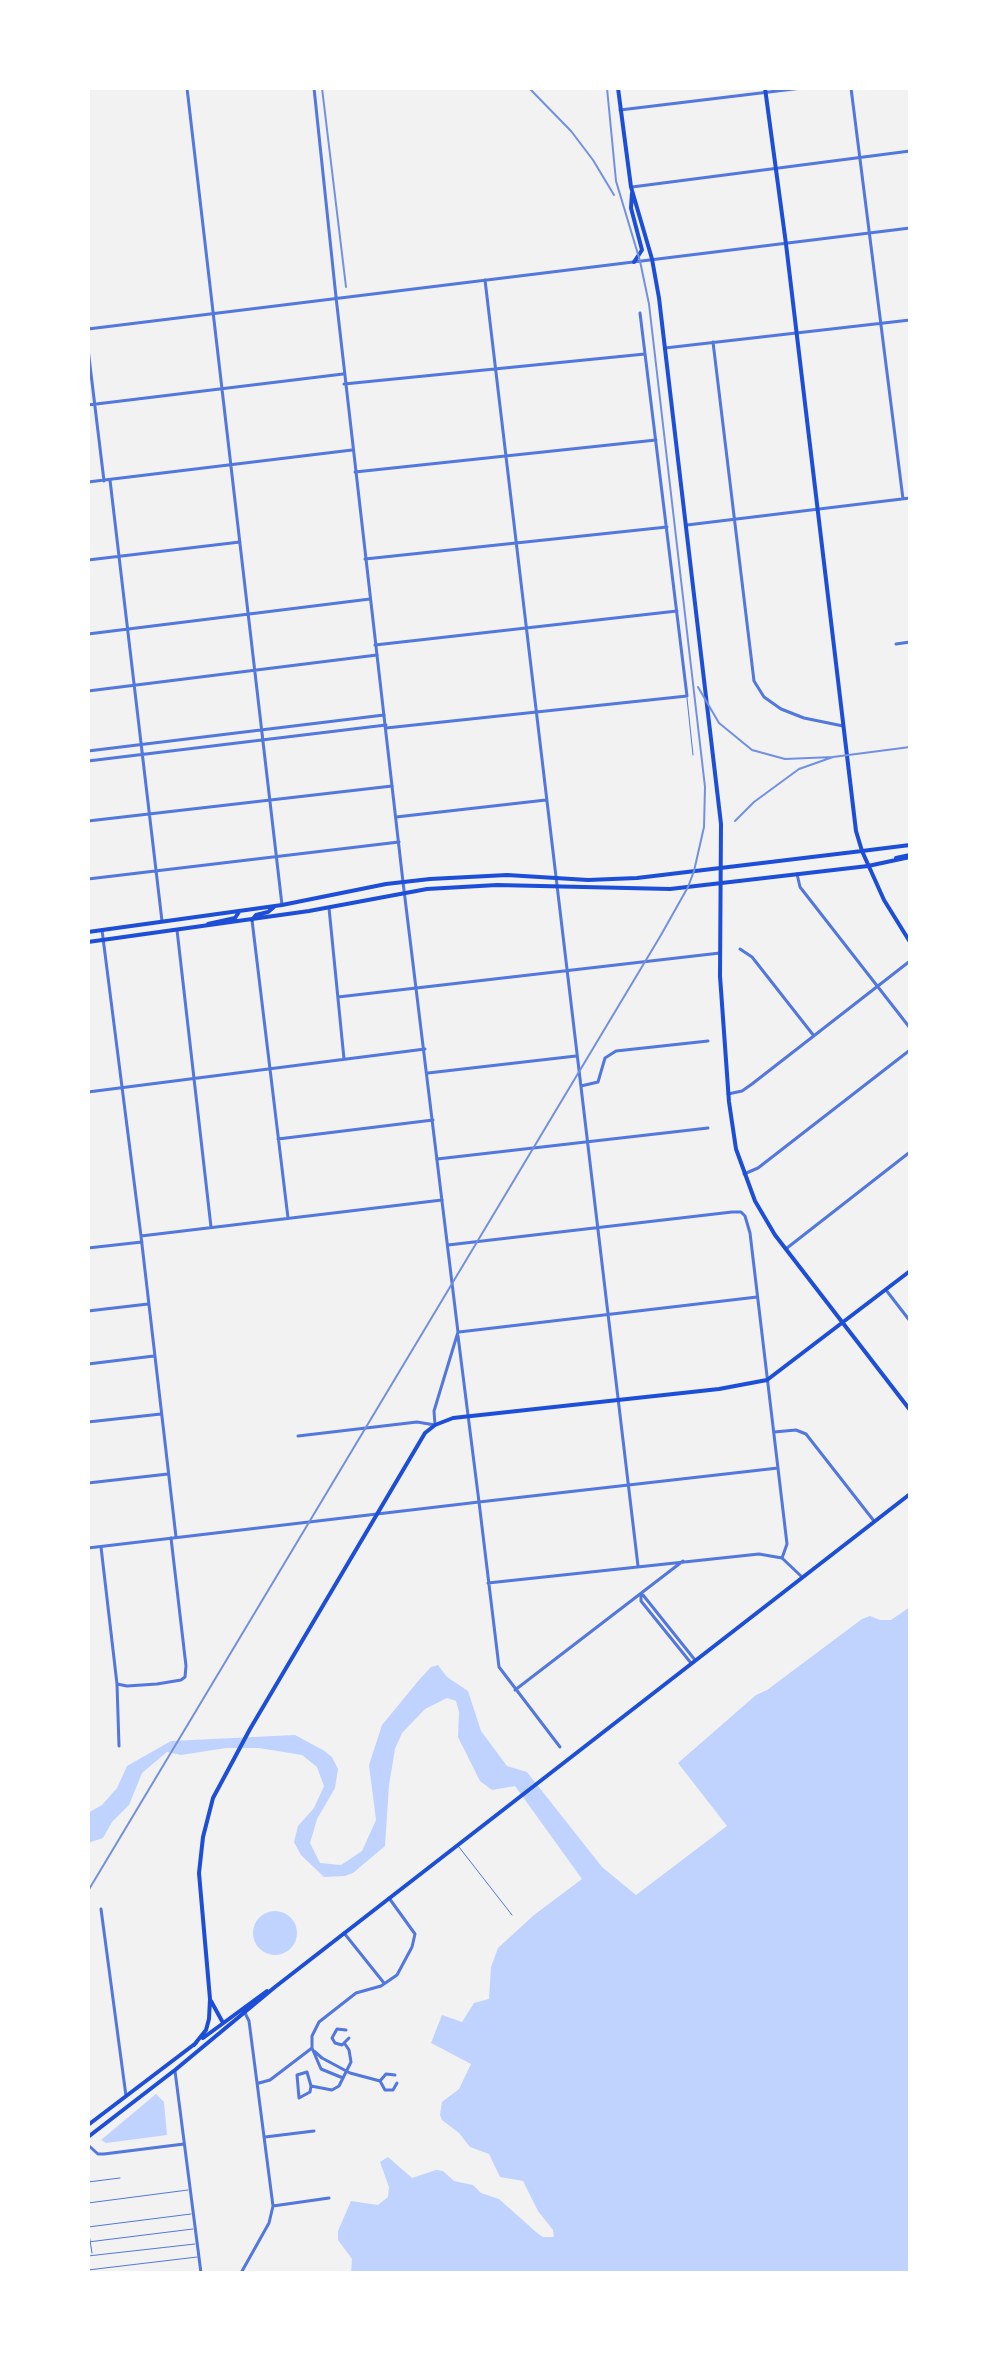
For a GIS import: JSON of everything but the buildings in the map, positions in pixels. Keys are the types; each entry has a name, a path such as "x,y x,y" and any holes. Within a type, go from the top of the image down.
{"main road":[{"path":"618,88 632,189 652,259 665,348 721,824 720,953 732,1129 744,1174 764,1219 910,1410"},
{"path":"766,90 856,831 884,900 910,942"},
{"path":"632,189 631,208 642,250 634,262"},
{"path":"88,932 276,906 403,882 464,876 637,878 910,845"},
{"path":"88,942 252,920 461,886 643,890 868,866 910,856"},
{"path":"252,920 276,906"},
{"path":"206,926 211,922 235,918 240,911"},
{"path":"194,2045 206,2030 210,2012 199,1862 209,1812 234,1757 420,1439 445,1420 741,1386 767,1380 910,1271"},
{"path":"88,2125 344,1933 910,1494"},
{"path":"88,2137 227,2028 272,1988"},
{"path":"210,1999 227,2028"},
{"path":"118,2113 126,2096"}],"street":[{"path":"187,88 282,905"},
{"path":"314,88 344,384 499,1667 560,1747"},
{"path":"620,110 802,88"},
{"path":"851,88 903,499"},
{"path":"632,189 910,151"},
{"path":"88,329 910,228"},
{"path":"485,280 638,1566"},
{"path":"88,761 386,726 687,696 640,313"},
{"path":"665,348 910,320"},
{"path":"713,342 756,688 781,709 804,718 843,726"},
{"path":"88,349 104,481"},
{"path":"344,384 645,354"},
{"path":"88,405 343,374"},
{"path":"355,472 656,440"},
{"path":"88,482 352,450"},
{"path":"110,480 162,922"},
{"path":"685,525 910,498"},
{"path":"365,559 667,527"},
{"path":"88,560 240,542"},
{"path":"88,634 370,599"},
{"path":"375,645 677,611"},
{"path":"896,644 910,642"},
{"path":"88,691 377,655"},
{"path":"88,751 384,715"},
{"path":"88,821 392,786"},
{"path":"396,817 546,800"},
{"path":"88,879 399,842"},
{"path":"797,873 800,887 910,1028"},
{"path":"329,907 344,1059"},
{"path":"252,920 288,1218"},
{"path":"102,930 168,1474 186,1666 185,1677 181,1680 127,1686 117,1684"},
{"path":"177,930 211,1227"},
{"path":"740,949 752,957 814,1036"},
{"path":"338,997 720,953"},
{"path":"728,1094 742,1091 752,1084 910,961"},
{"path":"580,1086 598,1082 605,1058 616,1051 708,1041"},
{"path":"88,1092 425,1049"},
{"path":"744,1174 758,1168 910,1050"},
{"path":"428,1073 576,1056"},
{"path":"278,1139 433,1120"},
{"path":"437,1159 708,1128"},
{"path":"785,1249 910,1152"},
{"path":"88,1248 211,1227 442,1200"},
{"path":"448,1245 741,1212 748,1223 778,1468 787,1544 782,1558"},
{"path":"886,1290 910,1321"},
{"path":"458,1332 757,1297"},
{"path":"88,1311 148,1304"},
{"path":"298,1436 417,1422 435,1425 434,1411 458,1332"},
{"path":"88,1364 154,1356"},
{"path":"88,1422 161,1414"},
{"path":"773,1432 796,1430 806,1434 874,1521"},
{"path":"88,1548 778,1468"},
{"path":"88,1483 168,1474"},
{"path":"101,1547 117,1684 119,1746"},
{"path":"488,1583 759,1554 782,1558 802,1577"},
{"path":"515,1690 683,1561"},
{"path":"641,1594 641,1601 693,1662"},
{"path":"343,2078 321,2069 312,2048 312,2036 319,2022 356,1993 384,1984 397,1975 413,1945 415,1934 389,1898"},
{"path":"101,1909 126,2096"},
{"path":"344,1933 384,1984"},
{"path":"241,2273 269,2223 273,2206 258,2083 249,2021 245,2013"},
{"path":"345,2044 335,2043 332,2036 337,2029 346,2030"},
{"path":"345,2044 349,2038"},
{"path":"311,2086 332,2090 339,2086 351,2056 345,2044"},
{"path":"312,2048 322,2058 347,2071 380,2081"},
{"path":"258,2083 270,2080 312,2048"},
{"path":"175,2070 201,2273"},
{"path":"307,2072 311,2086 310,2092 299,2098 297,2075 307,2072"},
{"path":"380,2081 386,2074 395,2075"},
{"path":"380,2081 382,2088 388,2091 393,2090 397,2083"},
{"path":"265,2137 314,2131"},
{"path":"88,2145 98,2154 104,2154 184,2144"},
{"path":"273,2206 329,2198"}],"lane":[{"path":"687,696 693,755"},
{"path":"457,1845 512,1915"},
{"path":"88,2182 120,2178"},
{"path":"88,2203 190,2189"},
{"path":"92,2255 88,2228 193,2214"},
{"path":"89,2242 196,2229"},
{"path":"88,2256 197,2243"},
{"path":"88,2270 199,2257"}],"water":[{"path":"910,1607 910,2273 351,2273 352,2259 338,2240 338,2231 351,2201 378,2205 388,2197 389,2187 380,2162 388,2157 412,2178 436,2170 443,2171 454,2181 473,2185 481,2193 499,2199 543,2237 554,2237 553,2230 538,2211 523,2181 500,2177 489,2154 470,2147 459,2133 442,2120 442,2102 459,2089 471,2064 431,2043 442,2015 462,2022 474,2003 489,1999 491,1967 498,1948 534,1915 582,1879 515,1786 492,1790 480,1781 458,1737 456,1701 447,1698 425,1709 402,1733 395,1749 389,1785 385,1846 345,1876 324,1877 301,1855 294,1842 298,1826 314,1808 324,1786 317,1767 302,1755 259,1748 226,1748 181,1755 167,1752 142,1773 129,1805 112,1822 103,1838 88,1843 88,1813 102,1805 117,1788 127,1766 171,1741 295,1735 332,1757 338,1769 335,1788 317,1819 310,1843 320,1863 341,1865 362,1851 376,1820 369,1765 382,1725 431,1667 438,1665 447,1677 468,1691 481,1731 507,1766 527,1772 602,1867 636,1895 727,1826 678,1763 756,1695 862,1619 870,1616 891,1620"},
{"path":"275,1911 291,1917 297,1933 291,1949 275,1955 259,1949 253,1933 259,1917"},
{"path":"156,2094 164,2102 167,2135 106,2143 101,2140"}],"railway":[{"path":"322,88 346,287"},
{"path":"529,88 571,131 614,195"},
{"path":"88,1891 661,935 694,871 704,827 705,787 649,304 640,261 616,181 607,88"},
{"path":"698,687 719,723 752,750 785,759 833,757"},
{"path":"735,821 754,802 799,769 833,757 910,747"}]}
